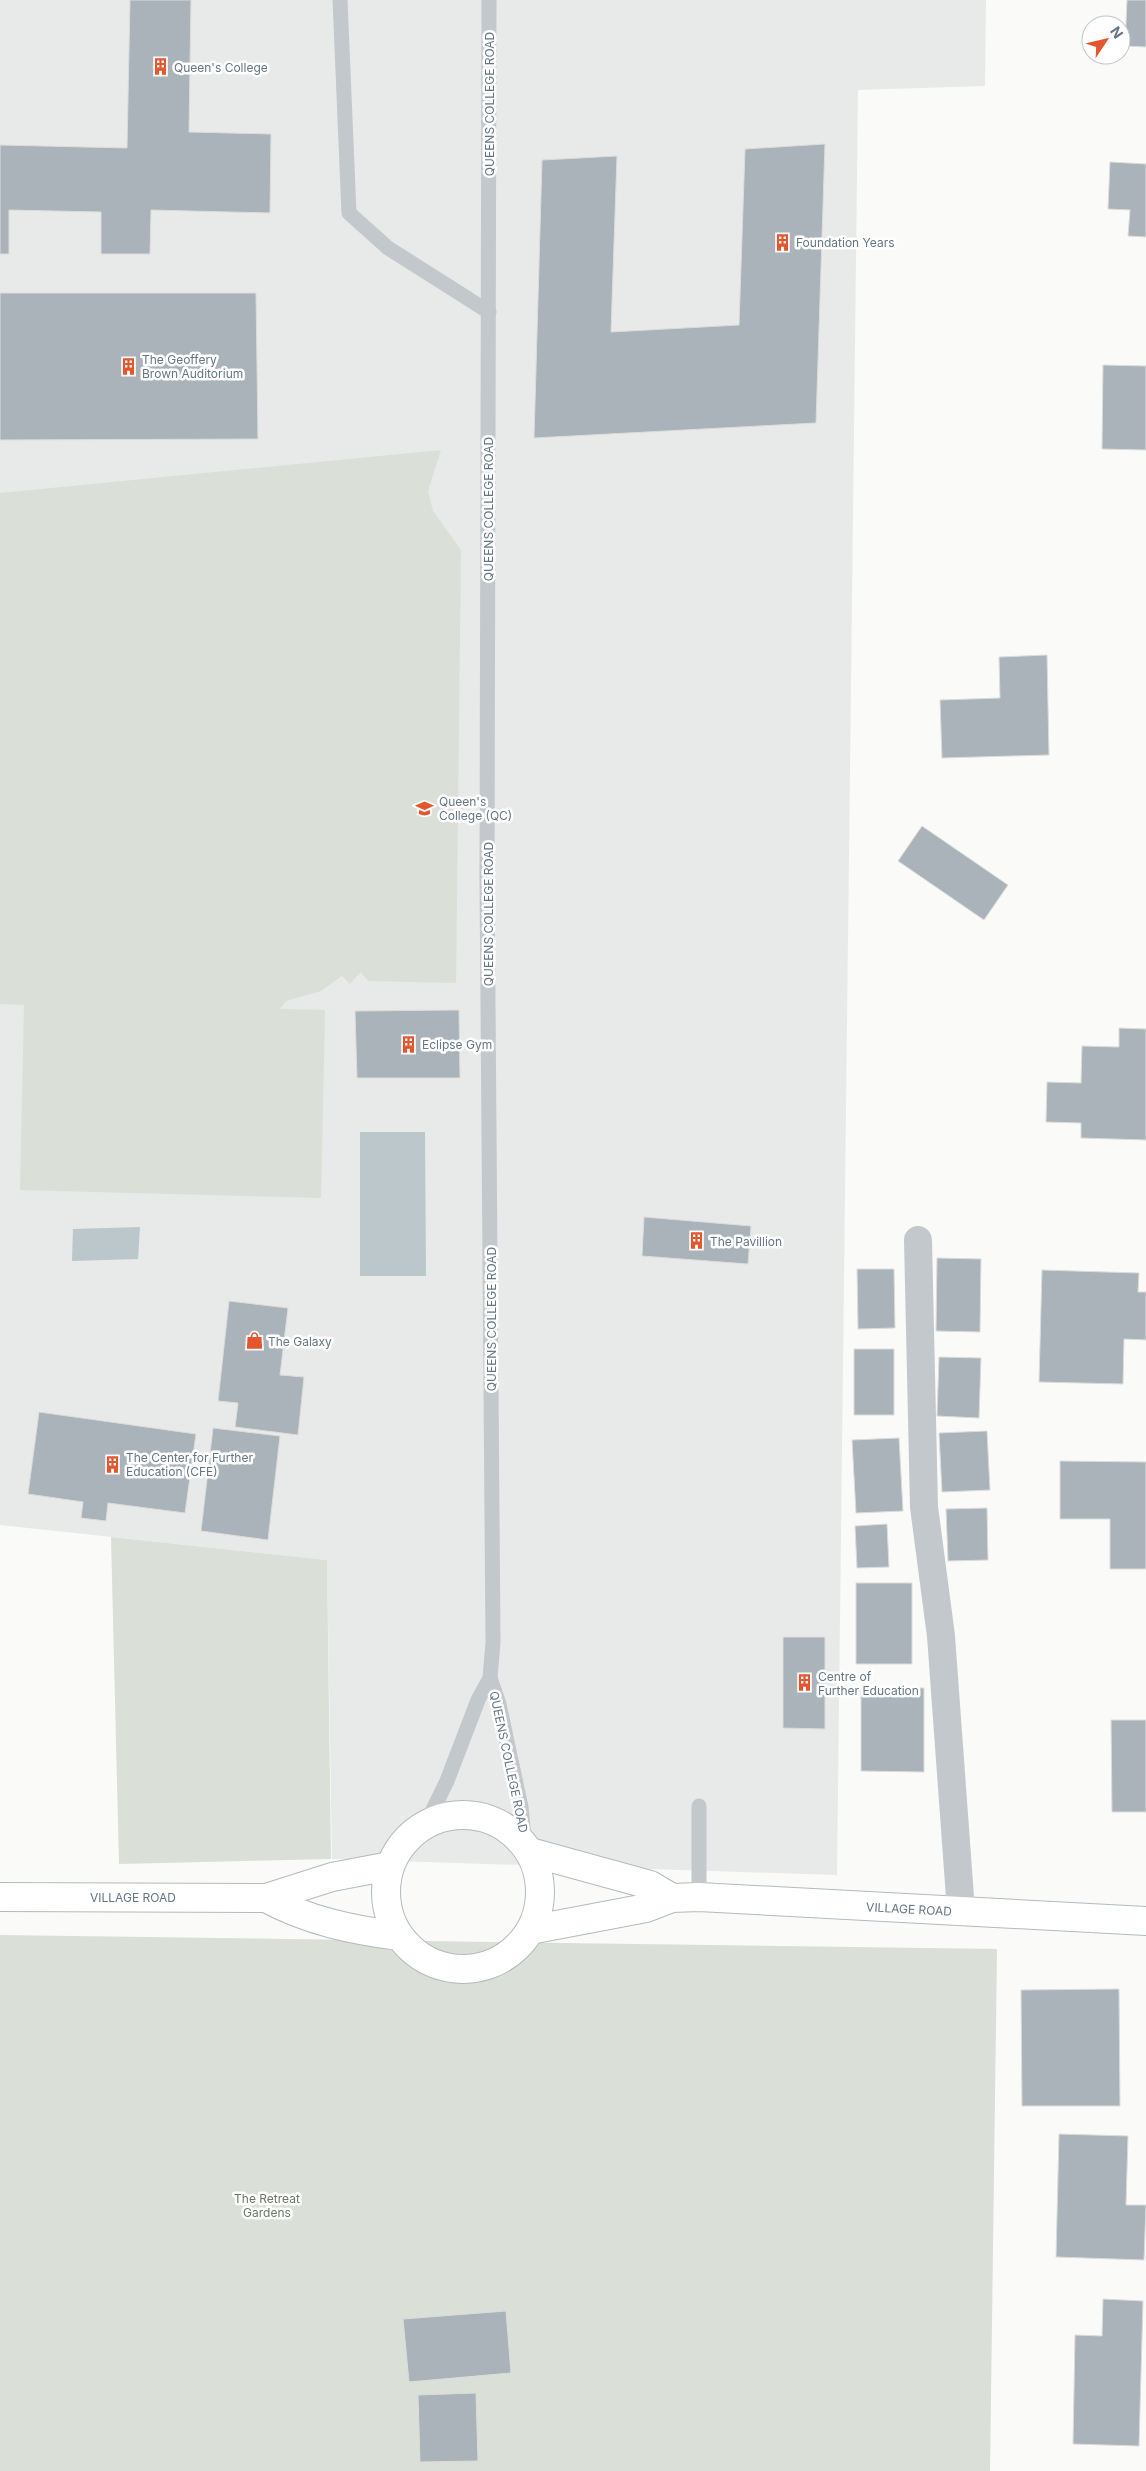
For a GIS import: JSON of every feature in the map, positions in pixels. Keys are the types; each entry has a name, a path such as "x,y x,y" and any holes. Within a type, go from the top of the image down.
{"main road":[{"name":"VILLAGE ROAD","path":"457,1815 477,1817 496,1822 513,1833 527,1849 538,1875 539,1907 530,1930 518,1946 503,1958 485,1966 466,1969 446,1968 428,1961 412,1950 399,1936 387,1908 386,1887 390,1866 405,1841 425,1826 437,1819 457,1815"},
{"name":"VILLAGE ROAD","path":"527,1849 650,1885 686,1898"},
{"name":"VILLAGE ROAD","path":"0,1898 266,1898 332,1877 390,1866"},
{"name":"VILLAGE ROAD","path":"266,1898 284,1908 337,1926 399,1936"},
{"name":"VILLAGE ROAD","path":"530,1930 646,1908 686,1898 1146,1921"}],"street":[{"path":"918,1240 924,1507 941,1636 960,1911"}],"lane":[{"path":"340,0 349,213 388,248 488,312"},
{"name":"QUEENS COLLEGE ROAD","path":"425,1826 447,1781 478,1700 490,1678 493,1642 487,877 489,0"},
{"name":"QUEENS COLLEGE ROAD","path":"490,1678 499,1704 519,1798 527,1849"},
{"path":"686,1898 699,1806"}],"shaded area":[{"name":"Queen's College (QC)","path":"0,0 986,0 985,86 858,90 837,1875 332,1859 327,1560 0,1525"},
{"path":"360,1132 425,1132 426,1276 360,1276"},
{"path":"140,1227 138,1259 72,1261 73,1229"}],"green space":[{"path":"441,450 428,491 433,511 461,550 456,983 368,981 361,972 350,984 342,976 321,991 286,1001 280,1009 325,1010 321,1198 20,1190 24,1005 0,1004 0,493"},
{"path":"111,1537 327,1560 331,1859 119,1864"},
{"name":"The Retreat Gardens","path":"0,1935 997,1949 990,2471 0,2471"}],"building":[{"name":"Queen's College","path":"130,0 191,0 189,132 271,134 270,213 151,210 150,254 101,254 101,212 9,210 9,254 0,254 0,145 127,148"},
{"path":"1127,0 1146,0 1146,47 1131,46 1131,15 1126,15"},
{"name":"Foundation Years","path":"825,144 816,423 534,438 542,160 617,156 611,332 739,325 745,149"},
{"path":"1110,162 1146,164 1146,237 1128,236 1130,210 1108,209"},
{"name":"The Geoffery Brown Auditorium","path":"0,293 256,293 258,439 0,440"},
{"path":"1103,365 1146,366 1146,450 1102,449"},
{"path":"1047,655 1049,755 942,758 940,700 1000,698 999,657"},
{"path":"922,826 1008,885 984,920 898,861"},
{"name":"Eclipse Gym","path":"459,1010 460,1078 357,1078 355,1011"},
{"path":"1119,1028 1146,1029 1146,1140 1081,1138 1081,1123 1046,1122 1047,1082 1081,1083 1082,1046 1119,1047"},
{"name":"The Pavillion","path":"644,1217 751,1226 748,1264 642,1256"},
{"path":"937,1258 981,1259 980,1332 936,1331"},
{"path":"857,1269 894,1269 895,1328 858,1329"},
{"path":"1042,1270 1139,1273 1138,1292 1146,1292 1146,1340 1124,1339 1123,1384 1039,1382"},
{"name":"The Galaxy","path":"229,1301 288,1308 280,1375 304,1377 298,1435 235,1427 238,1403 218,1401"},
{"path":"854,1349 894,1349 894,1415 854,1415"},
{"path":"939,1357 981,1358 979,1418 937,1416"},
{"name":"The Center for Further Education (CFE)","path":"39,1412 196,1434 185,1513 108,1503 106,1521 81,1518 83,1502 28,1494"},
{"path":"213,1428 280,1436 268,1540 201,1531"},
{"path":"987,1431 990,1490 942,1492 939,1433"},
{"path":"899,1438 903,1511 856,1513 852,1440"},
{"path":"1060,1461 1146,1462 1146,1569 1110,1569 1110,1519 1060,1519"},
{"path":"987,1508 988,1560 948,1561 946,1509"},
{"path":"887,1524 889,1567 857,1568 855,1526"},
{"path":"856,1583 912,1583 912,1664 856,1664"},
{"name":"Centre of Further Education","path":"783,1637 825,1637 825,1729 783,1728"},
{"path":"861,1688 924,1688 924,1772 861,1771"},
{"path":"1111,1720 1146,1720 1146,1812 1112,1812"},
{"path":"1119,1989 1120,2106 1022,2106 1021,1990"},
{"path":"1059,2134 1128,2136 1126,2205 1146,2205 1144,2260 1056,2257"},
{"path":"1103,2299 1143,2301 1139,2446 1073,2444 1075,2335 1102,2336"},
{"path":"506,2311 511,2373 409,2382 403,2319"},
{"path":"476,2393 478,2461 420,2462 418,2395"}],"place":[{"name":"Queen's College","path":"160,67"},
{"name":"Foundation Years","path":"782,242"},
{"name":"The Geoffery Brown Auditorium","path":"128,366"},
{"name":"Queen's College (QC)","path":"425,808"},
{"name":"Eclipse Gym","path":"408,1044"},
{"name":"The Pavillion","path":"696,1241"},
{"name":"The Galaxy","path":"254,1341"},
{"name":"The Center for Further Education (CFE)","path":"112,1464"},
{"name":"Centre of Further Education","path":"804,1683"}]}
